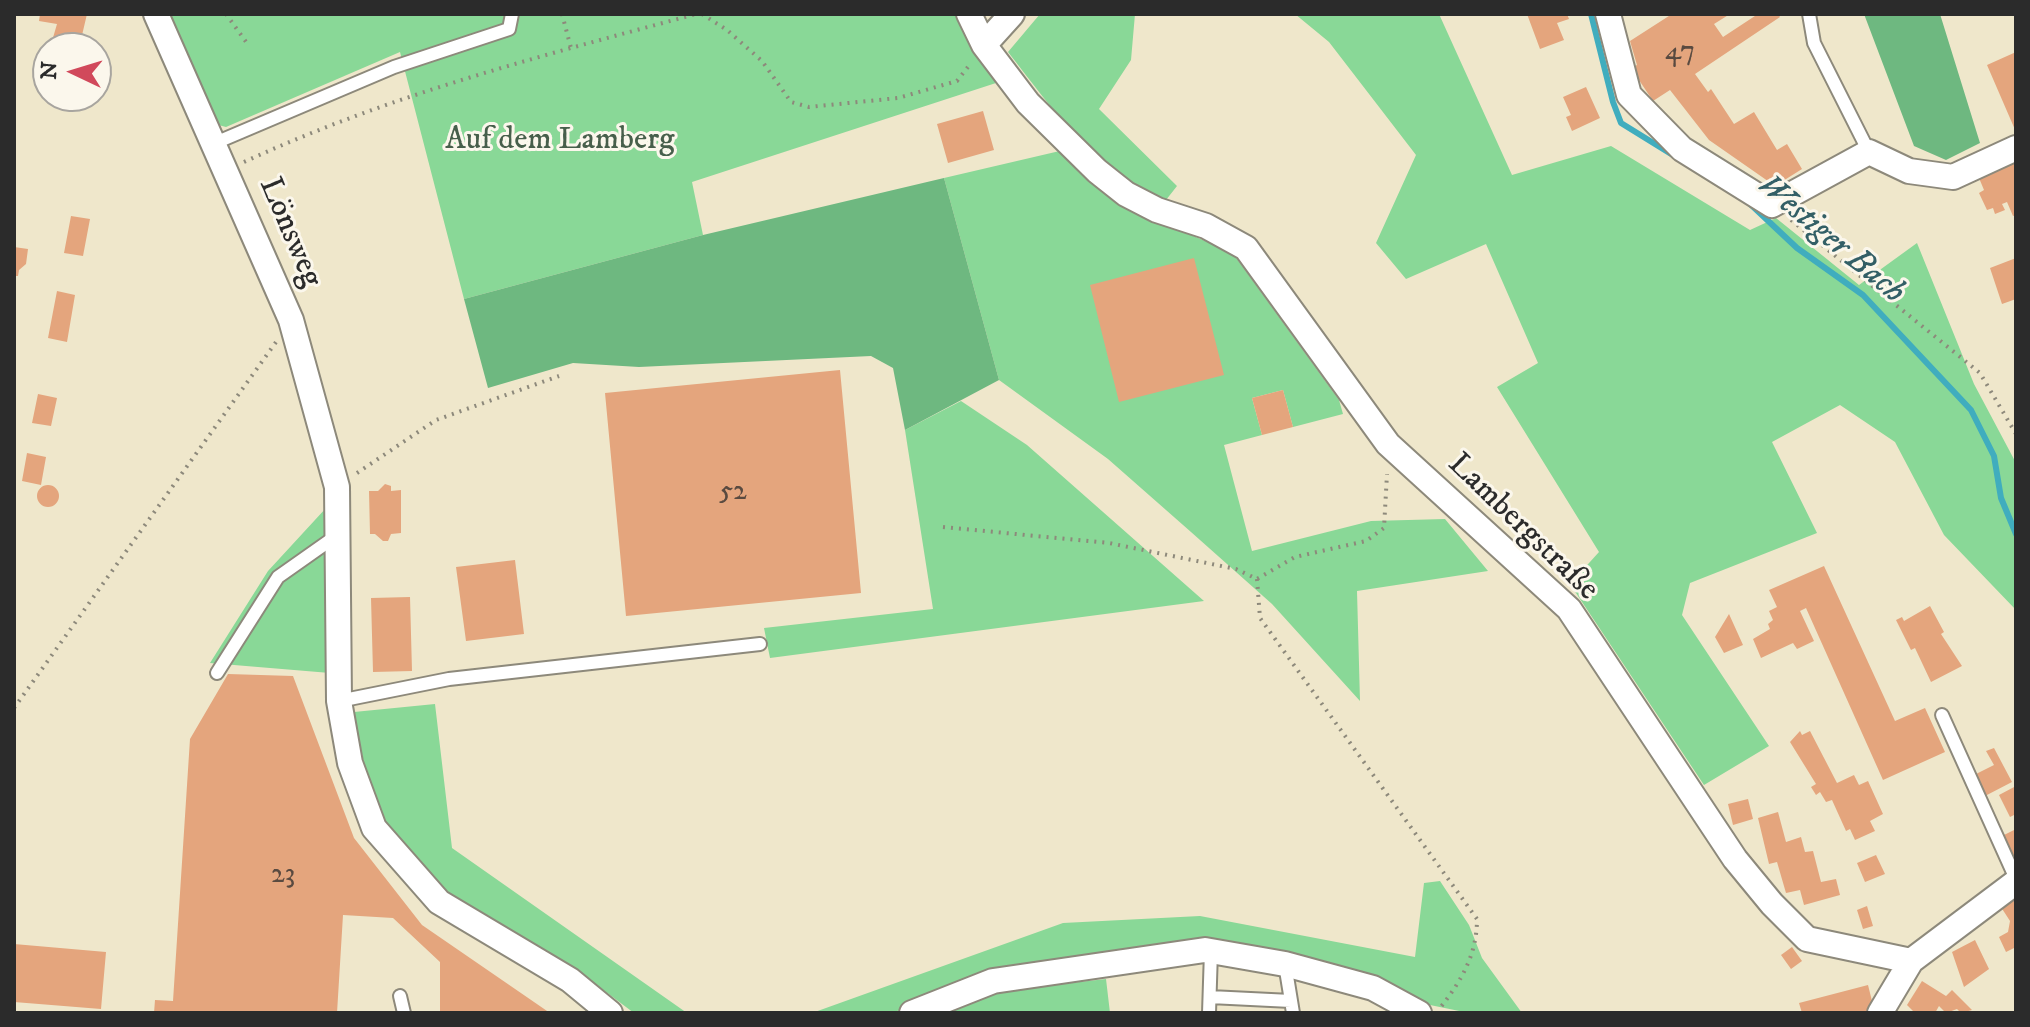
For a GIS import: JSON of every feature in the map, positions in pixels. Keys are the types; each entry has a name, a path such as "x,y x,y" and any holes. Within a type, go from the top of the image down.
{"street":[{"name":"Lönsweg","path":"156,14 228,169 291,320 337,487 339,701 350,763 374,828 439,902 570,980 610,1013"},
{"name":"Lambergstraße","path":"969,14 984,45 1028,103 1097,171 1126,194 1157,210 1206,226 1246,248 1388,444 1569,609 1735,859 1772,904 1807,939 1911,961"},
{"path":"984,45 1012,14"},
{"path":"1608,14 1629,95 1682,149 1772,205 1869,152 1909,171 1953,177 2016,148"},
{"path":"1880,1013 1911,961 2016,880"},
{"path":"912,1013 993,981 1211,951 1285,964 1373,988 1419,1013"}],"lane":[{"path":"215,143 394,67 509,29 512,14"},
{"path":"1809,14 1814,43 1869,152"},
{"path":"217,673 278,577 339,534"},
{"path":"339,701 449,679 760,644"},
{"path":"1942,715 2016,880"},
{"path":"1209,1013 1211,951"},
{"path":"1210,997 1292,1007 1285,964"},
{"path":"400,996 404,1013"}],"path":[{"path":"226,14 249,46"},
{"path":"562,14 571,48"},
{"path":"228,169 327,124 399,98 699,14 727,30 762,61 791,102 809,107 898,98 957,81 984,45"},
{"path":"1772,205 1980,373 2016,434"},
{"path":"14,708 291,320"},
{"path":"337,487 436,420 559,376"},
{"path":"1257,579 1295,557 1366,541 1384,528 1388,444"},
{"path":"943,527 1109,543 1236,569 1257,579"},
{"path":"1257,579 1260,618 1477,919 1477,944 1459,983 1436,1013"}],"green space":[{"name":"Auf dem Lamberg","path":"162,14 960,14 996,83 692,182 703,235 464,299 400,52 226,127 211,123"},
{"path":"1040,14 1135,14 1131,60 1099,109 1177,186 1166,200 1141,189 1097,157 1059,117 1008,52"},
{"path":"1295,14 1439,14 1512,175 1611,146 1750,230 1776,218 1859,285 1917,243 1974,384 2016,463 2016,610 1944,535 1895,442 1840,405 1772,442 1817,533 1690,583 1682,615 1769,746 1704,785 1570,584 1599,552 1497,387 1538,363 1486,244 1406,279 1376,243 1416,155 1329,42"},
{"path":"1864,14 1940,14 1980,143 1946,160 1914,146"},
{"path":"1064,150 1123,207 1232,252 1339,400 1343,414 1293,427 1283,390 1252,398 1262,435 1224,445 1252,551 1371,521 1445,519 1488,571 1357,591 1360,701 1272,604 1108,459 999,380 944,178"},
{"path":"944,178 999,380 905,430 893,368 871,356 639,367 573,363 488,388 464,299 703,235"},
{"path":"961,401 1027,445 1204,601 770,658 764,628 933,609 905,430"},
{"path":"326,508 330,673 210,663 268,571"},
{"path":"435,704 452,848 687,1013 634,1013 590,980 448,901 392,834 369,790 354,712"},
{"path":"1440,881 1469,925 1482,958 1522,1013 1469,1013 1430,1005 1375,978 1207,943 995,974 892,1013 812,1013 1063,923 1200,916 1415,957 1424,883"},
{"path":"1106,979 1110,1013 946,1013 999,991"}],"building":[{"path":"40,14 87,14 83,32 55,32 57,24 39,21"},
{"path":"1527,14 1567,14 1569,19 1557,23 1564,40 1540,49"},
{"path":"1672,14 1730,14 1714,24 1723,37 1758,14 1778,14 1780,17 1695,74 1708,92 1711,89 1734,124 1754,112 1777,150 1787,144 1802,169 1775,186 1709,140 1670,90 1653,101 1631,68 1637,65 1630,41"},
{"path":"2016,52 2016,132 1987,65"},
{"path":"1586,87 1600,118 1572,131 1566,117 1571,115 1563,97"},
{"path":"983,111 994,150 948,163 937,124"},
{"path":"2016,162 2016,215 2013,216 2007,202 2002,204 2005,210 1995,214 1993,208 1987,210 1979,193 1984,190 1979,178"},
{"path":"71,216 90,219 83,256 64,253"},
{"path":"14,247 28,249 26,264 19,270 18,276 14,276"},
{"path":"1194,258 1224,375 1119,402 1090,285"},
{"path":"2016,258 2016,299 2002,304 1990,268"},
{"path":"57,291 75,295 67,342 48,338"},
{"path":"840,370 861,593 626,616 605,393"},
{"path":"1283,390 1293,427 1262,435 1252,398"},
{"path":"38,394 57,398 51,426 32,423"},
{"path":"27,453 46,457 41,485 22,481"},
{"path":"385,484 391,486 391,491 401,490 401,533 391,534 388,541 370,534 369,491 378,491"},
{"path":"48,485 56,488 59,496 56,504 48,507 40,504 37,496 40,488"},
{"path":"515,560 524,634 466,641 456,567"},
{"path":"1824,566 1895,721 1925,708 1945,752 1883,780 1806,608 1800,611 1814,641 1797,649 1793,643 1761,658 1753,639 1770,629 1768,624 1773,620 1769,611 1777,607 1769,590"},
{"path":"410,597 412,671 373,672 371,598"},
{"path":"1930,606 1944,632 1941,634 1962,666 1931,682 1915,648 1911,650 1896,620 1902,617 1904,621"},
{"path":"1729,614 1743,645 1724,653 1715,637"},
{"path":"228,674 293,676 354,838 422,925 550,1013 440,1013 440,962 393,918 343,915 337,1013 154,1013 155,1000 173,1001 190,739"},
{"path":"1800,731 1802,735 1810,731 1837,783 1854,775 1859,785 1868,781 1883,814 1870,821 1875,831 1855,840 1850,829 1846,831 1832,800 1826,802 1820,792 1816,795 1811,787 1816,784 1790,742"},
{"path":"1994,748 2012,782 1985,796 1974,775 1994,765 1986,751"},
{"path":"2016,786 2016,814 2010,817 1999,795"},
{"path":"1748,799 1753,819 1733,825 1728,804"},
{"path":"1778,812 1786,842 1801,837 1805,852 1813,851 1821,882 1836,879 1840,895 1804,905 1800,890 1786,893 1777,862 1769,864 1758,818"},
{"path":"2016,829 2016,861 2002,836"},
{"path":"1876,855 1885,874 1865,882 1857,863"},
{"path":"2016,896 2016,947 2006,952 1999,937 2008,932 2010,921 1999,904"},
{"path":"1867,906 1873,926 1863,929 1857,910"},
{"path":"1975,940 1989,969 1964,987 1952,952"},
{"path":"14,944 106,952 101,1009 14,1002"},
{"path":"1792,947 1802,961 1791,969 1781,955"},
{"path":"1922,981 1946,996 1952,990 1972,1010 1961,1013 1957,1009 1946,1013 1939,1006 1935,1013 1915,1013 1907,1005"},
{"path":"1868,985 1875,1013 1802,1013 1799,1003"}],"waterway":[{"name":"Westiger Bach","path":"1591,14 1621,123 1676,157"},
{"name":"Westiger Bach","path":"1747,201 1797,248 1863,295 1971,410 1994,456 2001,498 2016,534"}]}
